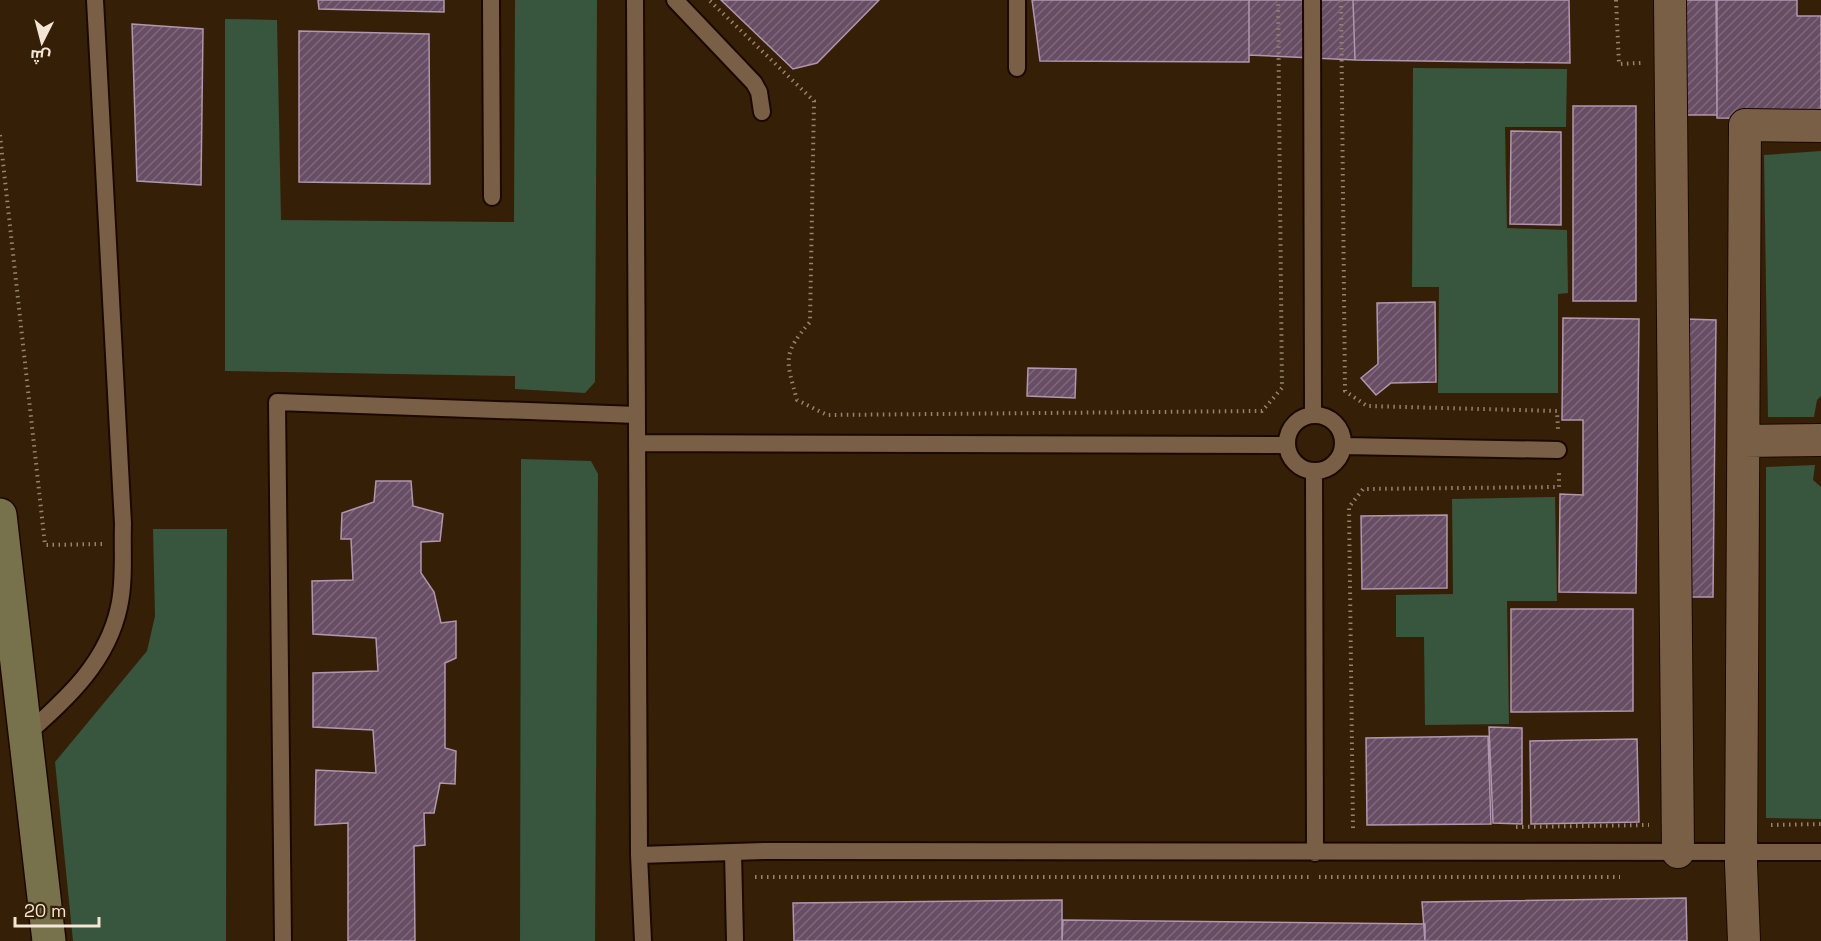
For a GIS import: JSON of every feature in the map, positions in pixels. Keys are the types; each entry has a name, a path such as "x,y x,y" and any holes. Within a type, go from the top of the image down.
{"main road":[{"path":"0,514 49,941"}],"street":[{"path":"1670,0 1677,839"},
{"path":"1744,941 1741,838 1745,125 1821,126"},
{"path":"1744,441 1821,440"}],"lane":[{"path":"26,735 82,681 99,659 112,633 119,606 122,544 95,0"},
{"path":"491,0 492,197"},
{"path":"635,0 639,855 644,941"},
{"path":"675,0 754,83 759,92 762,112"},
{"path":"1017,0 1017,68"},
{"path":"1312,0 1313,415"},
{"path":"283,941 277,402 637,415"},
{"path":"1313,415 1321,415 1335,423 1343,437 1343,446 1337,461 1322,471 1304,469 1296,463 1287,445 1291,429 1297,422 1313,415"},
{"path":"637,443 1287,445"},
{"path":"1343,446 1558,450"},
{"path":"1314,471 1315,853"},
{"path":"639,855 732,852 1315,853 1741,838 1821,852"},
{"path":"732,852 735,941"}],"path":[{"path":"709,0 814,101 810,322 793,342 787,363 797,400 827,415 1262,411 1282,388 1278,0"},
{"path":"1616,0 1619,64 1671,63"},
{"path":"0,135 45,545 122,544"},
{"path":"1741,838 1821,824"},
{"path":"1509,827 1677,839"},
{"path":"1315,829 1365,828"},
{"path":"733,877 1625,877"}],"green space":[{"path":"515,0 597,0 595,382 585,393 515,389 515,376 225,371 225,19 277,20 281,220 514,222"},
{"path":"1413,68 1567,69 1566,127 1505,127 1507,228 1567,230 1568,293 1558,294 1558,393 1438,393 1439,287 1412,287"},
{"path":"1821,151 1821,396 1817,400 1814,417 1768,417 1764,155"},
{"path":"521,459 591,461 598,474 595,941 520,941"},
{"path":"1815,465 1813,480 1821,487 1821,819 1766,818 1766,467"},
{"path":"1555,497 1557,601 1507,601 1509,724 1425,725 1424,637 1396,637 1396,595 1453,594 1452,499"},
{"path":"153,529 227,529 226,941 73,941 55,762 147,651 155,616"}],"building":[{"path":"318,0 444,0 444,12 319,9"},
{"path":"721,0 879,0 817,63 793,69"},
{"path":"1032,0 1249,0 1249,62 1040,61"},
{"path":"1249,0 1353,0 1355,60 1249,55"},
{"path":"1353,0 1569,0 1570,63 1355,60"},
{"path":"1682,0 1716,0 1717,115 1683,115"},
{"path":"1717,0 1797,0 1797,16 1821,16 1821,119 1717,118"},
{"path":"132,24 203,29 201,185 137,181"},
{"path":"299,31 429,34 430,184 299,182"},
{"path":"1573,106 1636,106 1636,301 1573,301"},
{"path":"1511,131 1561,132 1561,225 1510,224"},
{"path":"1435,302 1436,382 1391,383 1376,395 1361,378 1378,364 1377,303"},
{"path":"1563,318 1639,319 1636,593 1559,592 1560,494 1583,495 1583,420 1562,420"},
{"path":"1686,319 1716,320 1713,597 1683,597"},
{"path":"1028,368 1076,369 1075,398 1027,396"},
{"path":"376,481 411,481 413,506 443,514 440,541 421,542 421,573 434,592 441,623 456,621 456,658 445,663 445,748 456,751 455,784 440,783 434,813 424,813 425,845 414,846 415,941 348,941 348,823 315,825 316,770 376,773 373,730 313,727 313,673 378,671 376,638 313,634 312,581 353,580 351,539 341,539 342,513 374,502"},
{"path":"1447,515 1447,588 1362,589 1361,516"},
{"path":"1511,609 1633,609 1633,711 1511,712"},
{"path":"1489,727 1522,728 1522,824 1493,823"},
{"path":"1488,736 1491,824 1367,825 1366,738"},
{"path":"1637,739 1639,822 1531,824 1530,741"},
{"path":"1686,898 1687,941 1425,941 1422,902"},
{"path":"1062,900 1062,941 794,941 793,903"},
{"path":"1063,920 1425,924 1425,941 1062,941"}]}
